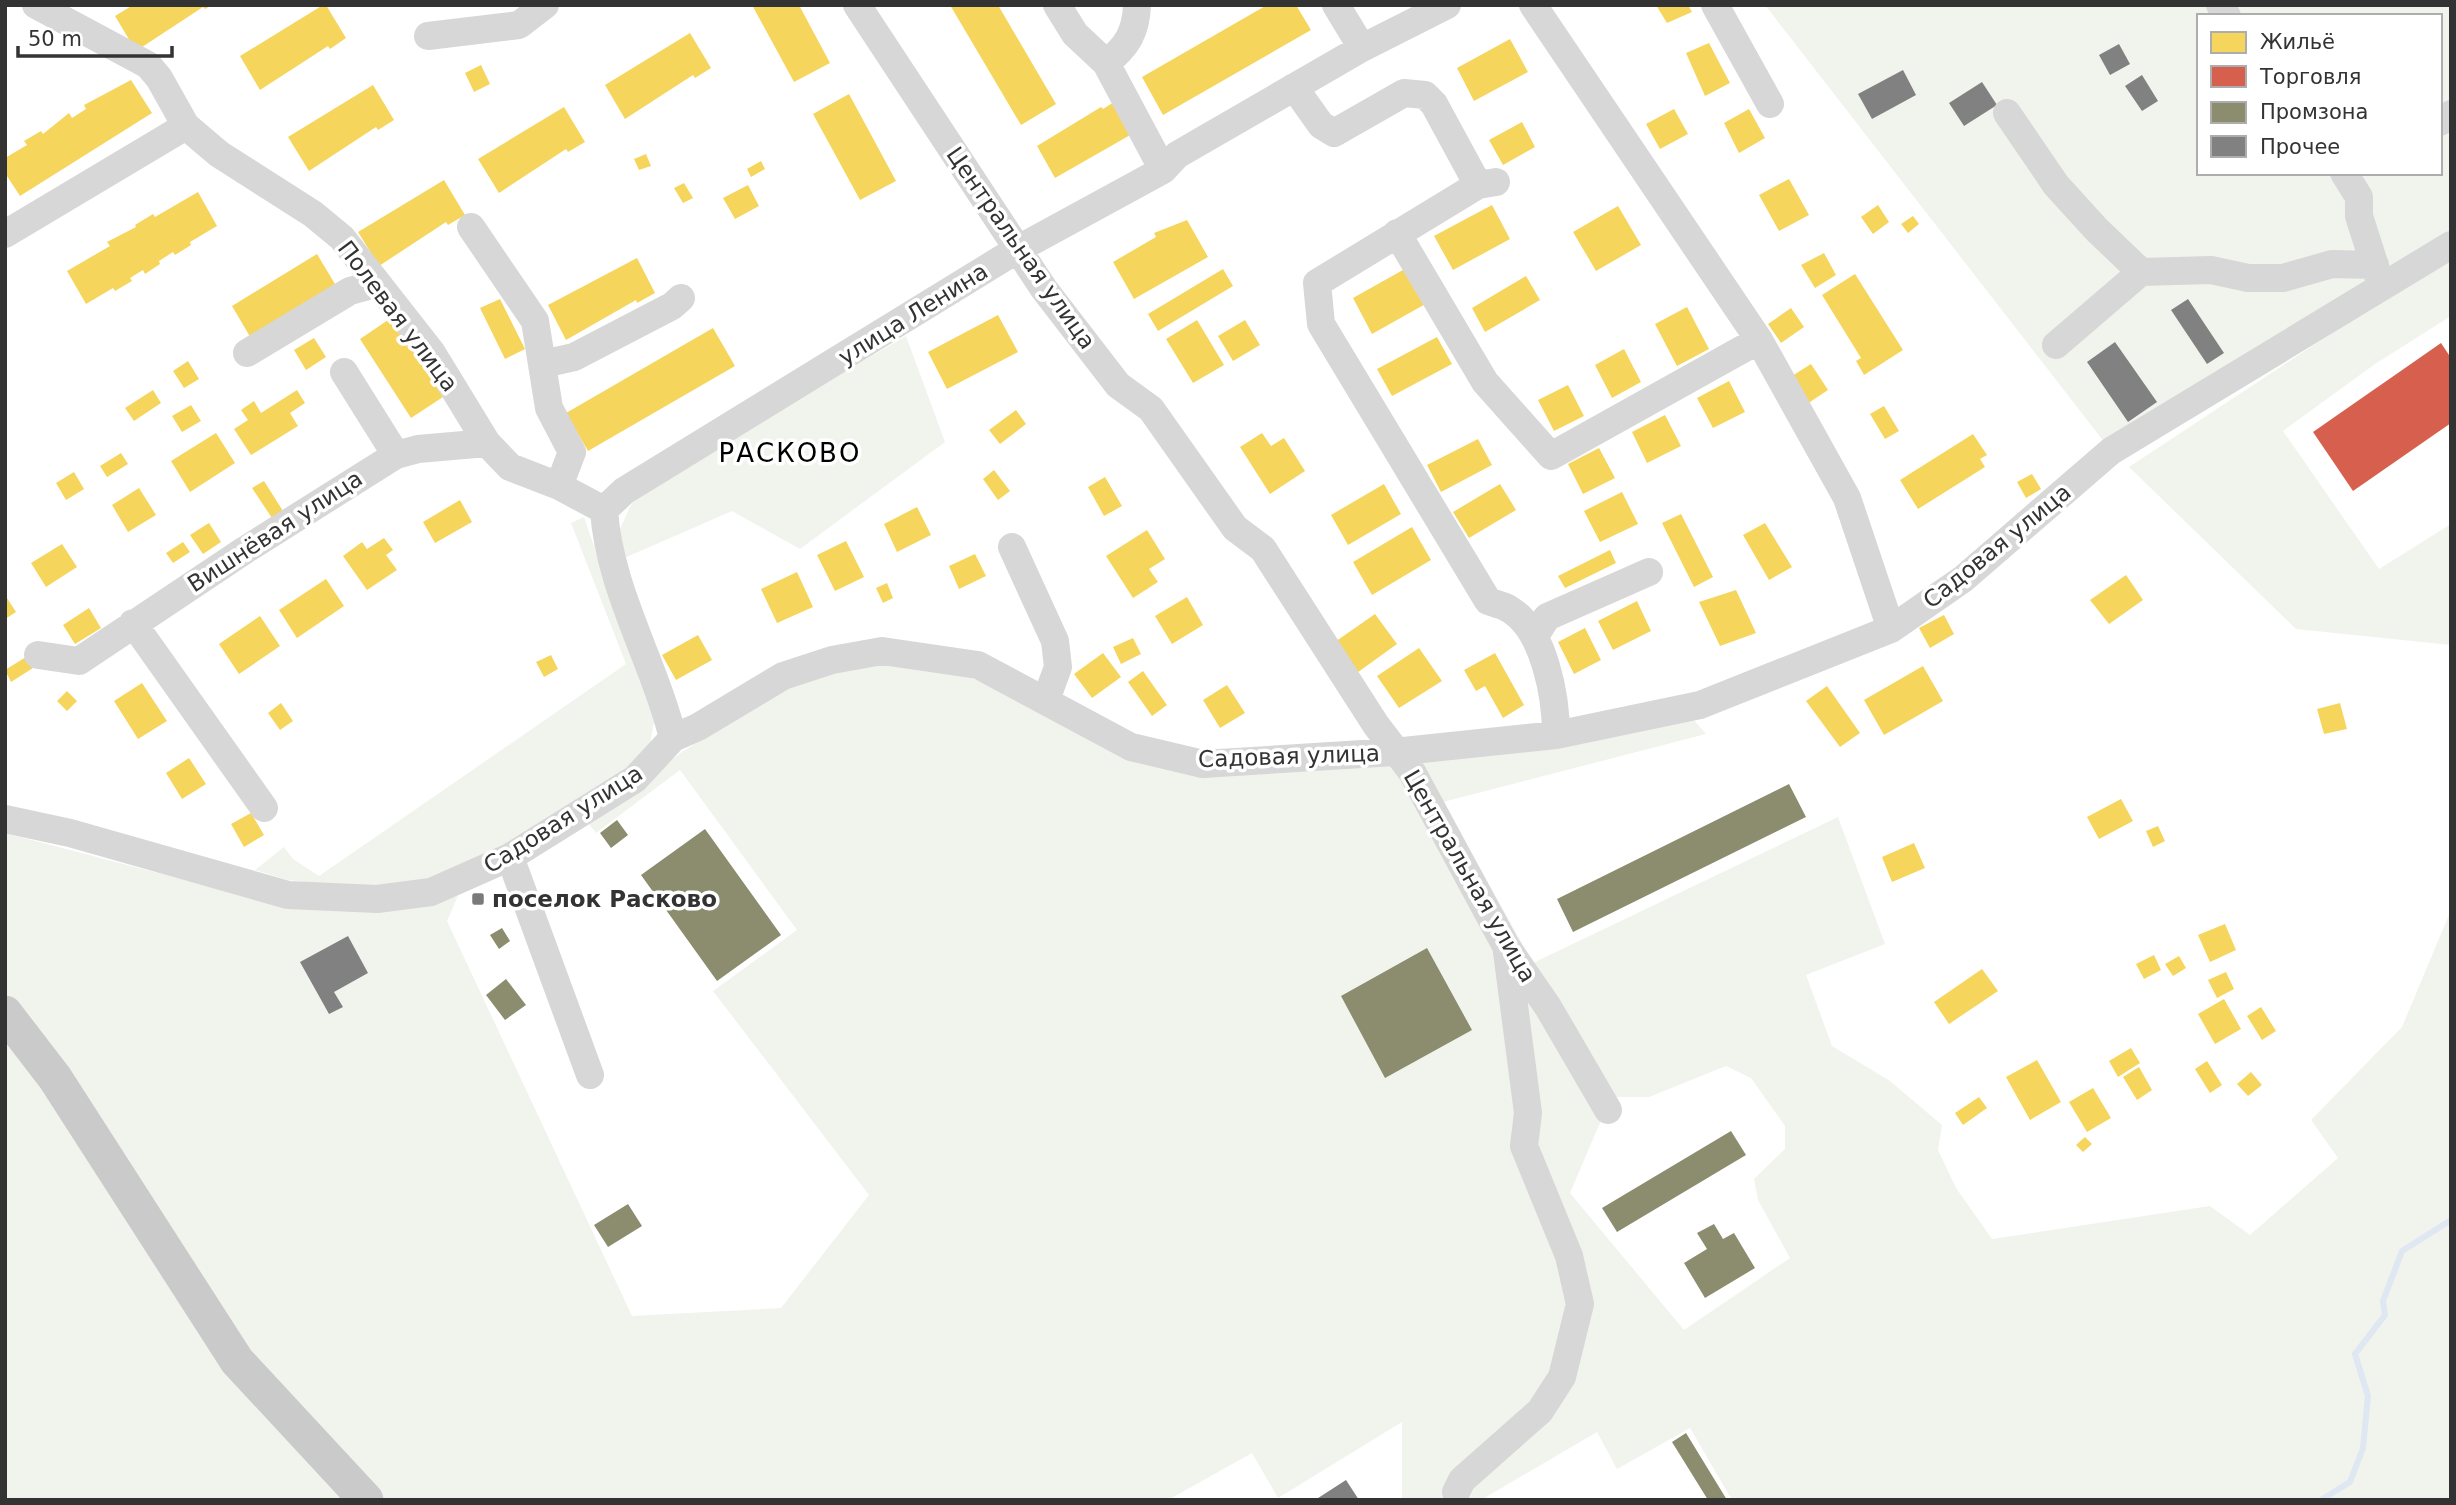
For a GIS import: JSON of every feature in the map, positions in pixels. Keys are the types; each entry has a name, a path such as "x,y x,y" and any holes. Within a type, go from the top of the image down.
{"main road":[{"path":"5,1013 55,1078 237,1361 366,1500"}],"street":[{"name":"Полевая улица","path":"36,5 148,65 159,78 186,126 219,154 313,214 342,238 375,284 432,353 487,443 510,467 559,486 604,510"},
{"path":"429,36 519,25 545,5"},
{"name":"Центральная улица","path":"857,5 1044,289 1118,385 1151,410 1235,527 1263,549 1394,752 1412,772 1506,946 1548,1007 1608,1110"},
{"path":"1057,5 1075,34 1106,63 1163,170"},
{"path":"1106,63 1126,48 1136,21 1136,5"},
{"path":"1336,5 1362,48"},
{"name":"улица Ленина","path":"604,510 624,491 1018,248 1163,170 1177,155 1362,48 1447,5"},
{"path":"1533,5 1759,341 1847,498 1891,629"},
{"path":"1715,5 1770,104"},
{"path":"1294,87 1321,125 1334,133 1404,93 1424,95 1434,104 1487,183 1397,233 1317,283 1321,324 1488,601 1510,609 1535,635 1556,702 1556,735"},
{"path":"2007,113 2056,185 2097,230 2141,272"},
{"path":"5,234 186,126"},
{"path":"2355,176 2359,216 2378,276"},
{"path":"471,226 536,321 549,408 572,452 559,486"},
{"path":"1397,233 1485,382 1551,456 1759,341"},
{"name":"Садовая улица","path":"5,819 70,833 288,895 377,899 431,892 510,857 635,779 673,738 698,727 783,676 832,660 882,650 978,665 1131,747 1203,764 1394,752 1556,735 1700,705 1891,629 1963,579 2111,451 2378,276 2451,245"},
{"path":"2056,345 2098,305 2141,272 2211,270 2248,278 2283,278 2332,264 2378,276"},
{"path":"247,353 350,291 375,284"},
{"path":"542,364 574,357 672,306 681,298"},
{"path":"344,372 396,455"},
{"name":"Вишнёвая улица","path":"37,655 79,661 396,455 418,449 487,443"},
{"path":"604,510 611,561 663,699 673,738"},
{"path":"1012,547 1055,641 1058,667 1046,700"},
{"path":"1535,635 1546,617 1649,572"},
{"path":"133,624 264,808"},
{"path":"510,857 590,1075"},
{"path":"1456,1492 1462,1480 1540,1411 1548,1400 1562,1377 1580,1304 1569,1256 1524,1146 1528,1113 1506,946"}],"shaded area":[{"path":"1765,5 2451,5 2451,316 2375,364 2283,431 2379,569 2451,524 2451,645 2296,629 2129,467 2341,327 2105,443"},
{"path":"906,336 945,442 800,549 732,511 622,559 619,531 632,503 705,453"},
{"path":"584,517 654,722 650,744 634,763 507,849 427,882 376,887 324,884 288,880 255,870 284,847 293,859 319,876 626,664 571,523"},
{"path":"886,663 965,674 1146,765 1201,771 1692,718 1706,734 1443,802 1533,963 1838,817 1885,944 1806,975 1832,1046 1890,1081 1942,1125 1938,1150 1956,1188 1992,1239 2210,1206 2250,1235 2338,1158 2311,1120 2402,1027 2451,910 2451,1500 1732,1500 1690,1428 1617,1469 1597,1432 1481,1500 1402,1500 1402,1422 1278,1498 1252,1453 1168,1500 5,1500 5,833 287,907 379,911 458,896 447,921 632,1316 781,1308 869,1195 713,991 797,930 680,770 596,833 589,824 682,752 789,685 829,672","holes":["1726,1066 1751,1078 1785,1126 1785,1149 1754,1179 1758,1200 1790,1258 1684,1330 1570,1193 1611,1097 1649,1097"]}],"building: Жильё":[{"path":"133,5 212,5 205,9 203,7 136,51 115,16"},
{"path":"326,5 346,38 330,49 328,46 260,90 240,56"},
{"path":"752,5 799,5 830,63 794,82"},
{"path":"950,5 998,5 1056,104 1021,125"},
{"path":"1267,5 1296,5 1311,30 1163,115 1142,77"},
{"path":"1656,5 1688,5 1692,12 1667,23"},
{"path":"690,33 711,68 695,78 693,75 625,119 605,85"},
{"path":"1510,39 1528,72 1474,101 1457,68"},
{"path":"1709,43 1730,83 1705,96 1686,53"},
{"path":"481,65 490,84 474,92 465,73"},
{"path":"131,80 152,113 20,196 5,173 5,158 27,145 24,141 41,131 43,134 69,113 72,118 86,109 84,105"},
{"path":"373,85 394,120 378,130 376,127 309,171 288,137"},
{"path":"849,94 896,181 860,200 813,114"},
{"path":"1114,102 1132,134 1055,178 1037,146 1101,107 1103,109"},
{"path":"564,107 585,142 568,152 566,149 499,193 478,159"},
{"path":"1674,109 1688,134 1660,149 1646,124"},
{"path":"1749,109 1765,138 1739,153 1724,123"},
{"path":"1522,122 1535,147 1503,165 1489,140"},
{"path":"646,154 651,166 639,170 634,159"},
{"path":"761,161 765,169 751,177 747,169"},
{"path":"1789,179 1809,215 1779,231 1759,195"},
{"path":"444,180 465,215 448,225 446,222 379,266 358,232"},
{"path":"684,183 693,198 683,203 674,188"},
{"path":"748,185 759,206 735,219 723,198"},
{"path":"198,192 217,226 190,242 191,245 175,255 173,252 159,261 160,264 145,274 143,270 130,278 132,281 115,291 113,288 86,304 67,271 110,246 107,242 136,227 135,225 153,214 155,217"},
{"path":"1492,205 1510,239 1453,270 1434,236"},
{"path":"1878,205 1889,222 1873,234 1861,217"},
{"path":"1618,206 1641,245 1596,271 1573,232"},
{"path":"1913,216 1919,224 1908,233 1901,224"},
{"path":"1187,220 1208,257 1134,299 1113,262 1156,237 1154,233"},
{"path":"1824,253 1836,275 1815,288 1801,265"},
{"path":"317,254 338,289 252,340 232,306"},
{"path":"637,258 655,293 637,303 636,300 566,340 548,305"},
{"path":"1410,266 1429,302 1372,334 1353,298"},
{"path":"1223,269 1233,286 1158,331 1148,314"},
{"path":"1855,274 1903,350 1864,375 1856,361 1861,358 1822,295"},
{"path":"1526,276 1540,300 1485,332 1472,308"},
{"path":"500,299 525,349 505,359 480,308"},
{"path":"1687,307 1709,349 1677,366 1655,324"},
{"path":"1791,308 1804,327 1781,343 1768,324"},
{"path":"998,315 1018,352 947,389 928,352"},
{"path":"391,318 443,397 411,418 360,339"},
{"path":"1197,320 1224,365 1193,383 1166,339"},
{"path":"1245,320 1260,345 1233,361 1218,336"},
{"path":"713,328 735,366 588,451 566,413"},
{"path":"1437,337 1452,364 1392,396 1377,369"},
{"path":"314,338 326,357 306,370 294,350"},
{"path":"1624,349 1641,382 1612,398 1595,365"},
{"path":"188,361 199,379 184,388 173,371"},
{"path":"1811,364 1828,390 1801,408 1784,381"},
{"path":"1729,381 1745,412 1713,428 1697,398"},
{"path":"1568,385 1584,416 1554,431 1538,400"},
{"path":"153,390 161,403 134,421 125,408"},
{"path":"297,390 305,403 290,413 298,426 251,455 234,429 248,420 241,410 254,401 261,413"},
{"path":"191,405 201,421 182,432 172,416"},
{"path":"1884,406 1899,431 1885,439 1870,414"},
{"path":"1016,410 1026,424 1000,444 989,430"},
{"path":"1665,415 1681,446 1647,463 1632,432"},
{"path":"216,433 235,463 190,492 171,461"},
{"path":"1262,433 1271,446 1284,438 1305,471 1270,494 1240,447"},
{"path":"1973,434 1987,455 1980,459 1985,467 1918,509 1900,480"},
{"path":"1478,439 1492,465 1441,492 1427,465"},
{"path":"1599,448 1615,478 1583,494 1568,464"},
{"path":"121,453 128,464 107,477 100,466"},
{"path":"994,470 1010,491 998,500 983,479"},
{"path":"74,472 84,489 66,500 56,483"},
{"path":"2032,474 2041,489 2026,498 2017,482"},
{"path":"1105,477 1122,506 1104,516 1088,487"},
{"path":"264,481 283,511 272,518 252,488"},
{"path":"1384,484 1401,514 1348,545 1331,515"},
{"path":"1500,484 1516,510 1469,538 1453,512"},
{"path":"139,488 156,515 128,532 112,505"},
{"path":"1622,492 1638,524 1600,542 1584,511"},
{"path":"460,500 472,522 435,543 423,522"},
{"path":"917,507 931,535 897,552 884,524"},
{"path":"1681,514 1713,577 1694,587 1662,523"},
{"path":"209,523 221,542 203,554 190,535"},
{"path":"1765,523 1792,567 1769,580 1743,535"},
{"path":"1412,527 1431,560 1372,595 1353,562"},
{"path":"1147,530 1165,559 1149,569 1158,582 1133,598 1106,556"},
{"path":"384,538 393,550 386,555 397,570 367,590 343,556 362,542 367,549"},
{"path":"846,541 864,577 835,591 817,555"},
{"path":"183,542 190,552 173,563 166,553"},
{"path":"62,544 77,567 46,587 31,563"},
{"path":"1610,550 1616,563 1565,588 1558,576"},
{"path":"975,554 986,576 959,589 949,566"},
{"path":"797,572 813,607 777,623 761,589"},
{"path":"2126,575 2143,600 2109,624 2090,600"},
{"path":"326,579 344,606 297,638 279,610"},
{"path":"887,583 893,598 883,603 876,588"},
{"path":"1736,590 1756,633 1720,646 1699,602"},
{"path":"5,595 16,612 5,619"},
{"path":"1187,597 1203,625 1172,644 1155,616"},
{"path":"1637,601 1651,631 1613,650 1598,621"},
{"path":"89,608 101,628 75,644 63,625"},
{"path":"1375,614 1397,644 1354,675 1332,644"},
{"path":"1944,615 1954,634 1930,648 1919,628"},
{"path":"260,616 280,646 239,674 219,644"},
{"path":"1585,628 1601,660 1574,674 1558,642"},
{"path":"698,635 712,660 676,680 662,655"},
{"path":"1133,638 1141,654 1121,664 1113,647"},
{"path":"1419,648 1442,681 1399,708 1377,676"},
{"path":"1103,653 1121,677 1092,698 1074,674"},
{"path":"1495,653 1524,705 1503,718 1485,686 1476,691 1464,670"},
{"path":"551,655 558,669 544,677 536,662"},
{"path":"26,657 33,668 11,682 5,670"},
{"path":"1923,666 1943,701 1884,735 1864,700"},
{"path":"1143,671 1167,705 1152,716 1128,682"},
{"path":"142,683 167,721 138,739 114,701"},
{"path":"1227,685 1245,713 1220,728 1203,700"},
{"path":"1827,686 1860,733 1840,747 1806,701"},
{"path":"67,691 77,701 67,711 57,701"},
{"path":"281,703 293,721 280,730 268,713"},
{"path":"2340,703 2347,729 2324,734 2317,709"},
{"path":"189,758 206,784 182,799 166,773"},
{"path":"2121,799 2133,821 2099,839 2087,817"},
{"path":"251,813 264,835 244,847 231,824"},
{"path":"2158,826 2165,841 2153,847 2146,831"},
{"path":"1914,843 1925,868 1892,882 1882,857"},
{"path":"2225,924 2236,950 2210,962 2198,935"},
{"path":"2154,955 2161,970 2144,979 2136,964"},
{"path":"2179,956 2186,968 2173,976 2165,964"},
{"path":"1982,969 1998,991 1949,1024 1934,1002"},
{"path":"2226,972 2234,989 2217,998 2208,980"},
{"path":"2224,999 2241,1029 2215,1044 2198,1014"},
{"path":"2261,1007 2276,1031 2262,1040 2247,1016"},
{"path":"2131,1048 2140,1063 2118,1077 2109,1061"},
{"path":"2037,1060 2061,1102 2030,1120 2006,1077"},
{"path":"2207,1061 2222,1085 2210,1093 2195,1069"},
{"path":"2139,1067 2152,1090 2137,1100 2123,1077"},
{"path":"2251,1072 2262,1085 2248,1096 2237,1084"},
{"path":"2093,1088 2111,1118 2087,1132 2069,1102"},
{"path":"1979,1097 1987,1108 1963,1125 1955,1113"},
{"path":"2085,1137 2092,1144 2083,1152 2076,1145"}],"building: Торговля":[{"path":"2441,343 2451,358 2451,423 2353,491 2313,432"}],"building: Промзона":[{"path":"1789,784 1806,817 1573,932 1557,899"},
{"path":"617,820 628,835 611,848 600,833"},
{"path":"705,829 781,935 717,981 641,875"},
{"path":"502,928 510,941 499,949 490,935"},
{"path":"1427,948 1472,1030 1385,1078 1341,996"},
{"path":"506,979 526,1005 505,1020 486,995"},
{"path":"1731,1131 1746,1155 1617,1232 1602,1208"},
{"path":"628,1204 642,1226 608,1247 594,1225"},
{"path":"1714,1224 1723,1239 1734,1233 1755,1268 1705,1298 1684,1263 1707,1249 1697,1233"},
{"path":"1686,1433 1727,1500 1708,1500 1672,1442"}],"building: Прочее":[{"path":"2119,44 2130,64 2110,75 2099,55"},
{"path":"1903,70 1916,95 1872,119 1858,94"},
{"path":"2142,75 2158,101 2142,111 2125,86"},
{"path":"1982,82 1997,105 1964,126 1949,103"},
{"path":"2188,299 2224,353 2207,364 2171,310"},
{"path":"2115,342 2157,402 2128,422 2087,362"},
{"path":"348,936 368,973 334,992 343,1007 329,1014 300,962"},
{"path":"1346,1480 1359,1500 1315,1500"}],"waterway":[{"path":"2321,1500 2350,1482 2363,1448 2368,1396 2355,1354 2385,1315 2383,1301 2402,1251 2451,1220"}],"place":[{"name":"поселок Расково","path":"478,899"}],"district":[{"name":"РАСКОВО","path":"790,453"}]}
